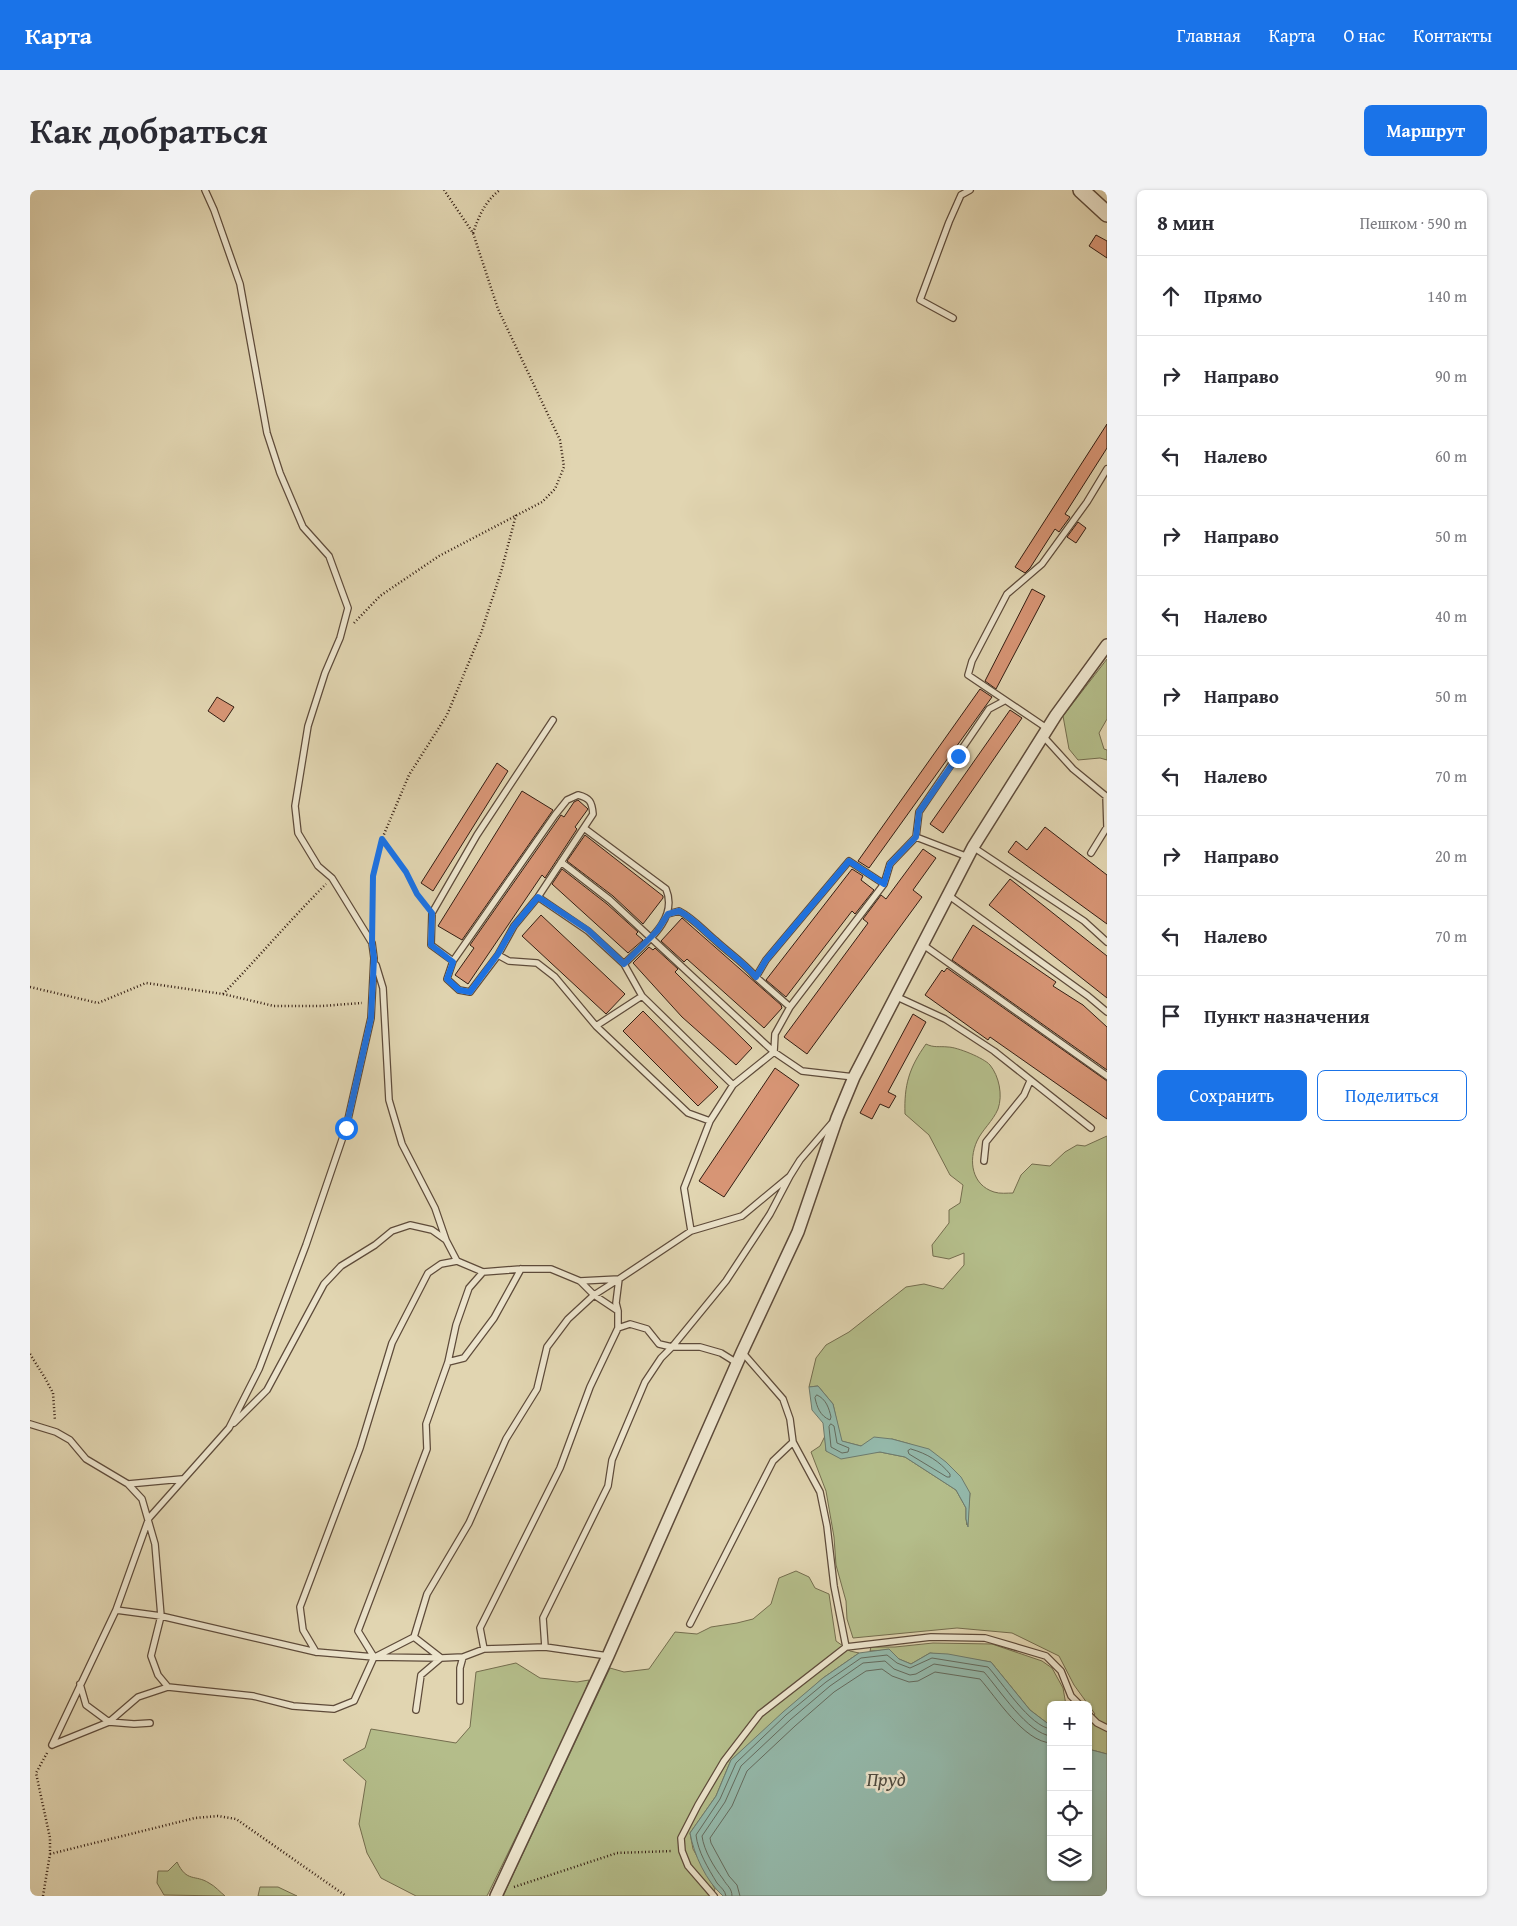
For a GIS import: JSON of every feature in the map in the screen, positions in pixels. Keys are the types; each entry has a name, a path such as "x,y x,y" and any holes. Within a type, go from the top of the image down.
{"street":[{"path":"1081,190 1106,211"},
{"path":"497,1894 608,1656 740,1357 798,1232 837,1118 854,1077 970,852 1046,732 1107,645"}],"lane":[{"path":"205,190 240,284 267,433 280,473 303,527 329,556 348,608 340,638 325,673 308,726 295,806 298,833 318,866 332,878 372,943 382,988 389,1100 402,1144 435,1208 446,1240 457,1261"},
{"path":"953,318 920,300 949,222 962,195 970,190"},
{"path":"1091,853 1107,827 1106,797 1073,769 1046,732 968,676 972,661 1007,594 1042,564 1087,502 1107,469"},
{"path":"691,1231 684,1188 710,1121 733,1084 774,1052 775,1034 790,1007 884,884 890,864 916,837 919,812 989,708 1004,701"},
{"path":"453,962 431,945 432,913 477,835 553,720"},
{"path":"578,795 587,797 592,804 592,814 561,862 538,897 514,926 498,954 470,992 459,990 447,979 453,962 567,800 578,795"},
{"path":"584,828 666,889 670,898 668,914 657,931 624,964"},
{"path":"916,837 970,852 1084,921 1107,942"},
{"path":"756,977 766,960 849,861 884,884"},
{"path":"561,862 610,900 774,1052 802,1071 854,1077"},
{"path":"948,895 1088,996 1107,1012"},
{"path":"538,897 588,930 624,964 642,996 733,1084"},
{"path":"668,914 679,911 688,916 716,942 741,960 756,977 790,1007"},
{"path":"922,944 1107,1076"},
{"path":"498,954 508,961 537,963 555,977 596,1026 688,1113 710,1121"},
{"path":"229,1428 259,1369 306,1245 343,1137 371,1018 374,958"},
{"path":"596,1026 642,996"},
{"path":"896,996 945,1019 994,1052 1090,1128"},
{"path":"984,1161 986,1142 1024,1095 1030,1081"},
{"path":"544,1647 543,1618 608,1486 612,1460 645,1382 661,1358 726,1281 770,1214 800,1160 837,1118"},
{"path":"52,1745 109,1722 138,1697 168,1687 253,1696 293,1706 334,1709 354,1701 374,1657 414,1636 427,1594 469,1523 506,1439 537,1389 547,1347 568,1319 594,1295 691,1231 742,1216 790,1176"},
{"path":"52,1745 116,1610 149,1518 229,1428 267,1390 324,1284 341,1266 375,1245 392,1231 410,1225 432,1230 446,1240"},
{"path":"316,1652 303,1630 300,1607 360,1448 392,1343 428,1273 441,1264 457,1261 482,1272 551,1269 580,1281 594,1295 618,1311"},
{"path":"448,1362 464,1358 494,1318 521,1269"},
{"path":"374,1657 358,1631 427,1449 426,1424 448,1362 456,1325 469,1288 482,1272"},
{"path":"580,1281 619,1279"},
{"path":"484,1648 480,1628 560,1468 590,1386 618,1328 616,1303 619,1279"},
{"path":"618,1328 630,1324 647,1329 659,1344 672,1347 700,1347 740,1357 783,1399 790,1419 792,1442 820,1492 827,1526 834,1586 846,1647"},
{"path":"30,1424 56,1432 70,1440 86,1459 128,1484 142,1499 155,1544 161,1616 152,1656 158,1675 168,1687"},
{"path":"690,1624 773,1461 792,1442"},
{"path":"128,1484 182,1480"},
{"path":"116,1610 161,1616 316,1652 374,1657 441,1658 463,1657 484,1648 544,1647 608,1656"},
{"path":"414,1636 441,1658"},
{"path":"714,1896 688,1866 682,1851 681,1838 698,1805 724,1761 760,1714 846,1647 931,1637 985,1638 1046,1656 1061,1671 1071,1696 1076,1701"},
{"path":"460,1701 460,1668 463,1657"},
{"path":"416,1710 421,1675 441,1658"},
{"path":"80,1684 86,1705 109,1722 150,1723"},
{"path":"1092,1718 1107,1728"}],"path":[{"path":"340,638 380,596 439,556 542,502 555,489 564,467 560,440 498,309 473,233 444,190"},
{"path":"473,233 482,209 492,196 500,190"},
{"path":"372,943 373,876 382,839 409,775 447,715 481,633 501,572 516,515"},
{"path":"382,839 406,872 417,894 432,913"},
{"path":"223,994 261,955 292,918 332,878"},
{"path":"30,987 98,1003 146,982 223,994 274,1006 322,1006 373,1002"},
{"path":"30,1354 53,1393 56,1432"},
{"path":"43,1896 50,1854 50,1838 36,1773 52,1745"},
{"path":"50,1854 195,1818 218,1816 236,1819 346,1896"},
{"path":"497,1894 616,1853 682,1851"}],"green space":[{"path":"1107,659 1107,719 1099,733 1104,749 1107,750 1107,760 1100,758 1078,760 1069,749 1063,716"},
{"path":"926,1044 952,1047 970,1053 987,1062 993,1069 1000,1092 998,1109 977,1141 974,1149 973,1164 974,1171 981,1184 996,1193 1013,1193 1021,1175 1032,1164 1050,1166 1065,1152 1077,1145 1085,1146 1107,1136 1107,1754 1092,1750 1092,1717 1095,1714 1092,1710 1092,1701 1086,1701 1074,1685 1059,1656 1012,1633 957,1628 853,1638 847,1619 846,1601 836,1565 834,1537 826,1491 811,1452 820,1446 825,1436 826,1451 880,1452 905,1457 956,1490 966,1508 967,1525 970,1493 910,1444 892,1439 861,1446 841,1441 833,1404 818,1386 809,1387 816,1358 826,1345 849,1332 906,1287 924,1284 943,1289 964,1265 964,1253 949,1259 933,1256 932,1245 949,1223 949,1210 960,1203 963,1185 950,1175 929,1135 905,1114 905,1094 915,1061"},
{"path":"796,1571 809,1577 815,1588 829,1594 836,1641 850,1651 859,1653 823,1678 731,1760 716,1796 690,1833 693,1849 715,1889 713,1896 503,1896 610,1668 624,1672 649,1669 675,1632 697,1634 711,1627 753,1619 771,1604 779,1578"},
{"path":"933,1643 992,1644 1042,1661 1052,1668 1063,1688 1065,1701 1047,1701 1047,1723 1030,1710 991,1662 930,1653 911,1664 899,1659 889,1650 870,1651 871,1647 895,1647"},
{"path":"516,1663 540,1678 577,1682 589,1680 579,1708 487,1896 416,1896 381,1878 367,1853 359,1824 366,1781 343,1760 365,1748 371,1729 456,1743 470,1727 476,1672"},
{"path":"177,1862 188,1876 204,1880 225,1896 164,1895 157,1883 158,1871 168,1871"},
{"path":"260,1887 278,1887 297,1896 258,1896"}],"water":[{"path":"818,1386 833,1404 842,1441 861,1446 874,1437 892,1439 929,1449 946,1462 961,1477 970,1493 968,1527 966,1508 956,1490 905,1457 880,1452 841,1459 826,1451 823,1423 812,1410 809,1387"},
{"name":"Пруд","path":"889,1649 899,1659 911,1664 930,1653 948,1654 991,1662 1030,1710 1047,1723 1047,1881 1092,1881 1092,1750 1107,1754 1107,1896 723,1896 706,1875 694,1850 690,1833 716,1796 731,1760 823,1678 859,1653"}],"building":[{"path":"1096,235 1107,241 1107,258 1089,246"},
{"path":"1107,424 1107,448 1065,514 1070,517 1059,532 1055,529 1025,573 1015,567"},
{"path":"1078,522 1086,528 1076,543 1067,537"},
{"path":"1032,589 1045,596 996,689 985,681"},
{"path":"980,689 992,697 869,868 858,861"},
{"path":"217,697 234,707 224,722 208,711"},
{"path":"1010,710 1022,718 943,833 930,824"},
{"path":"497,763 508,771 433,891 421,883"},
{"path":"522,791 553,810 462,940 438,926"},
{"path":"578,800 588,809 575,827 577,829 545,878 542,875 468,984 455,975 474,948 470,945 561,815 564,817 574,802"},
{"path":"1045,827 1107,875 1107,924 1008,852 1016,841 1027,850"},
{"path":"585,835 663,896 643,924 613,896 567,861"},
{"path":"923,849 936,858 913,890 922,897 807,1054 784,1037 868,923 863,919 881,895 886,899"},
{"path":"562,869 607,904 638,932 636,934 643,940 628,953 552,884"},
{"path":"852,869 863,876 861,880 874,890 855,914 852,911 786,997 766,980"},
{"path":"1010,879 1107,956 1107,998 989,905"},
{"path":"541,915 625,994 606,1014 522,936"},
{"path":"682,918 781,1005 782,1008 764,1028 687,959 684,962 661,941"},
{"path":"973,925 1056,982 1053,986 1083,1005 1107,1027 1107,1070 952,960"},
{"path":"649,947 653,950 655,948 678,969 675,972 752,1048 736,1065 682,1017 633,963"},
{"path":"947,968 1107,1081 1107,1119 990,1037 988,1040 925,995 942,970 944,972"},
{"path":"643,1011 718,1087 698,1106 623,1031"},
{"path":"913,1014 926,1022 888,1092 896,1096 889,1108 880,1104 872,1119 860,1113"},
{"path":"775,1068 799,1085 724,1197 699,1181"}],"route":[{"path":"346,1128 373,1002 373,876 382,839 406,872 417,894 432,913 431,945 453,962 447,979 459,990 470,992 498,954 514,926 538,897 588,930 624,964 657,931 668,914 679,911 688,916 716,942 741,960 756,977 766,960 849,861 884,884 890,864 916,837 919,812 958,756"}]}
